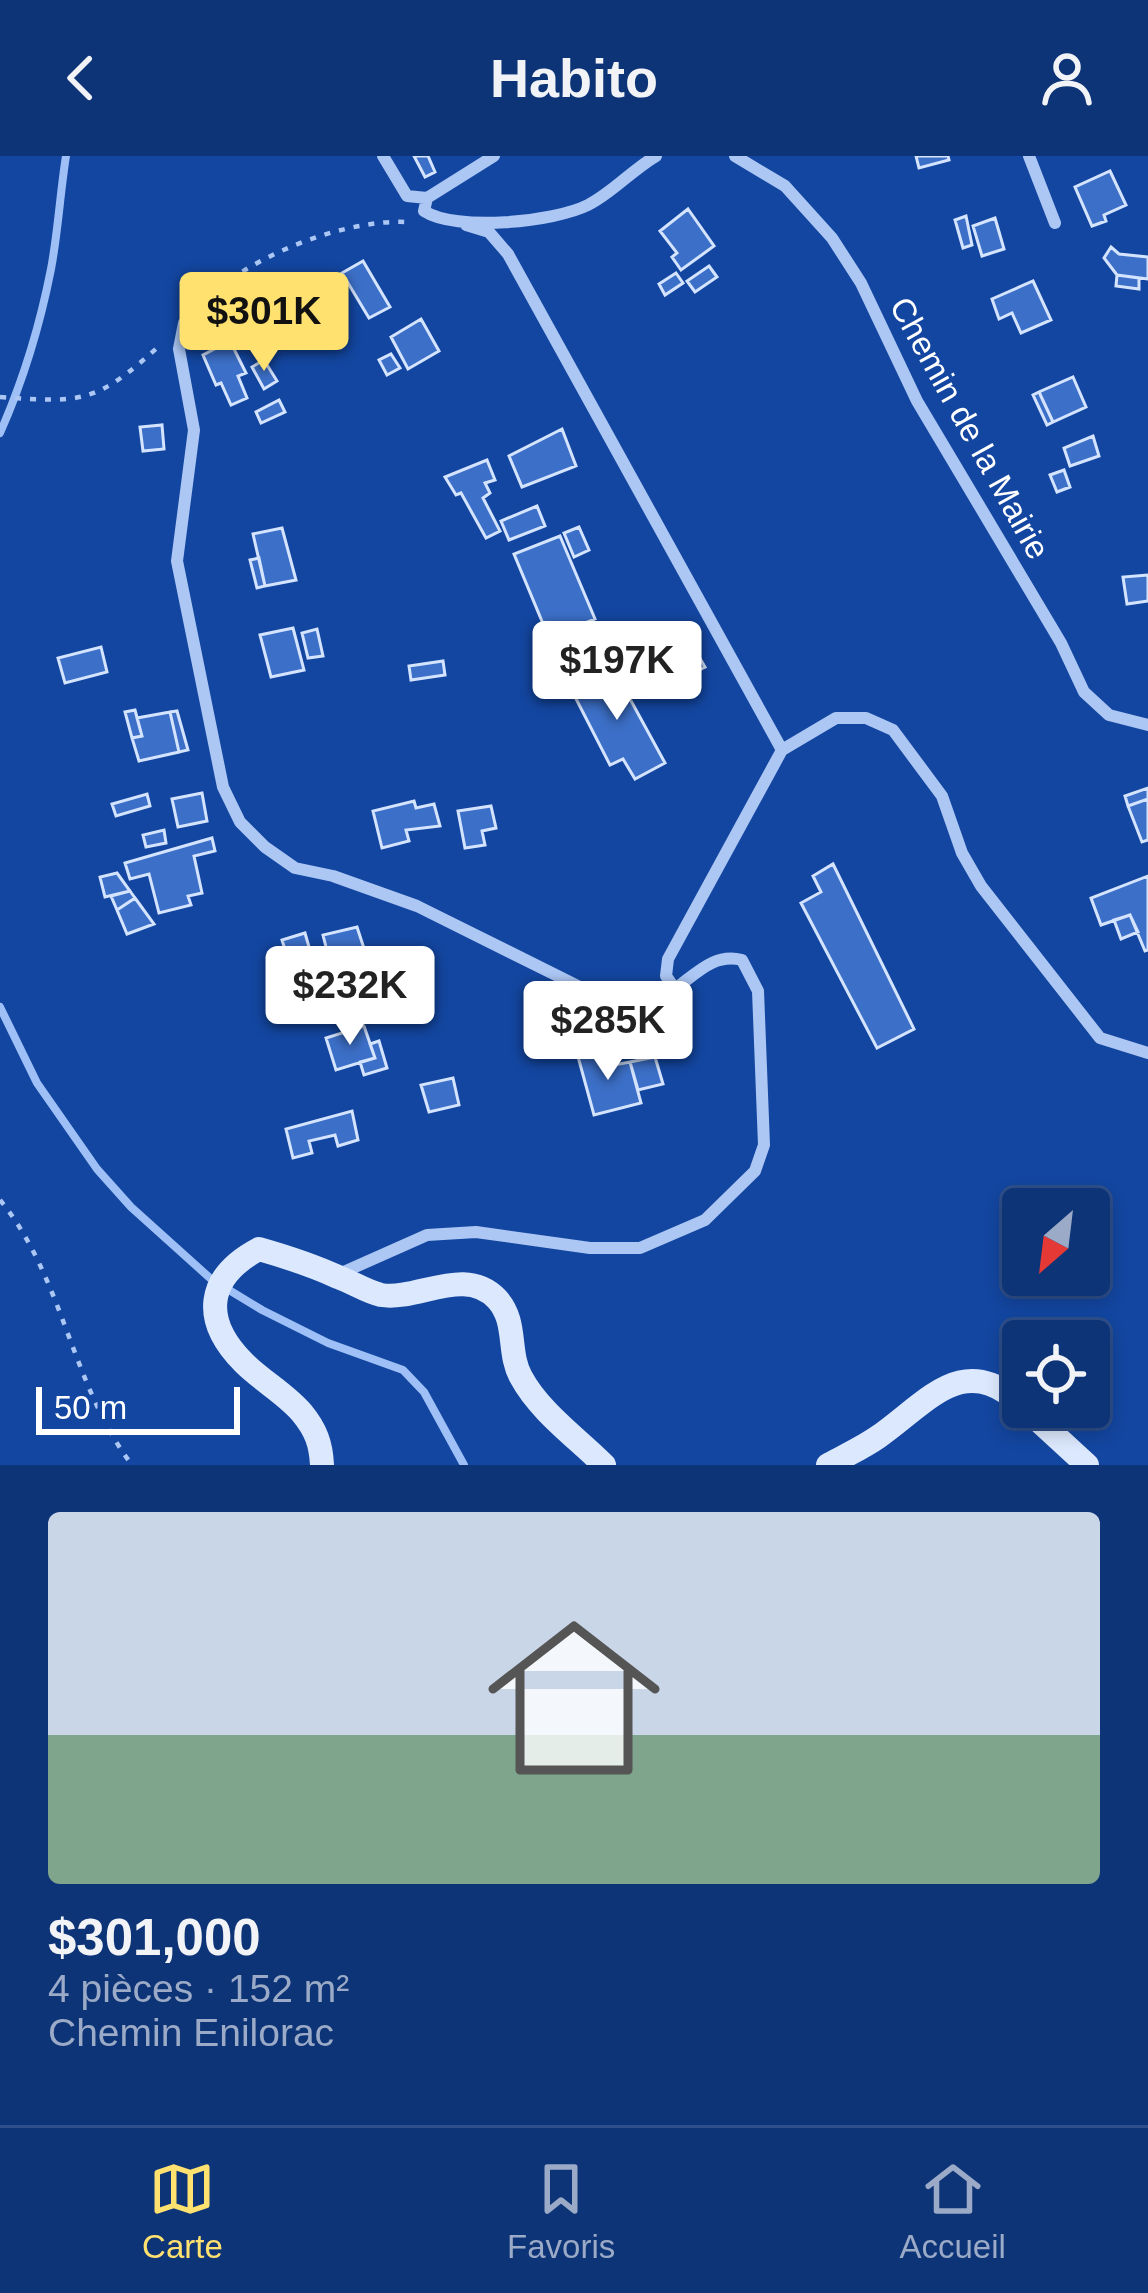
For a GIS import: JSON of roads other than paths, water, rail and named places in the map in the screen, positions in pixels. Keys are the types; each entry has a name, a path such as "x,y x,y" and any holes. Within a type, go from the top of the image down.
{"street":[{"path":"383,156 407,196 427,198 494,156"},
{"path":"466,225 557,216 591,204 630,170 656,156"},
{"name":"Chemin de la Mairie","path":"735,156 784,186 832,238 861,283 917,401 1061,643 1084,692 1109,716 1148,725"},
{"path":"1029,156 1055,223"},
{"path":"427,198 424,211 489,232 508,254 782,750"},
{"path":"184,323 178,349 194,430 177,561 224,787 240,822 296,868 333,876 417,907 592,993 620,1002 675,989 726,956 742,960 758,992 764,1144 755,1171 704,1220 640,1248 590,1248 476,1232 427,1235 336,1276"},
{"path":"675,989 666,976 668,959 782,750 836,718 866,718 893,730 942,796 962,853 981,886 1100,1038 1148,1053"},
{"path":"322,1465 321,1443 301,1412 241,1361 220,1328 214,1294 239,1260 260,1249 380,1295 473,1285 495,1296 511,1322 519,1374 537,1399 604,1465"},
{"path":"828,1465 876,1438 946,1385 978,1378 1002,1390"},
{"path":"1047,1428 1088,1465"}],"waterway":[{"path":"0,433 42,311 66,156"},
{"path":"0,1007 37,1083 97,1169 131,1207 211,1279 262,1310 328,1343 403,1370 424,1392 464,1465"}]}
